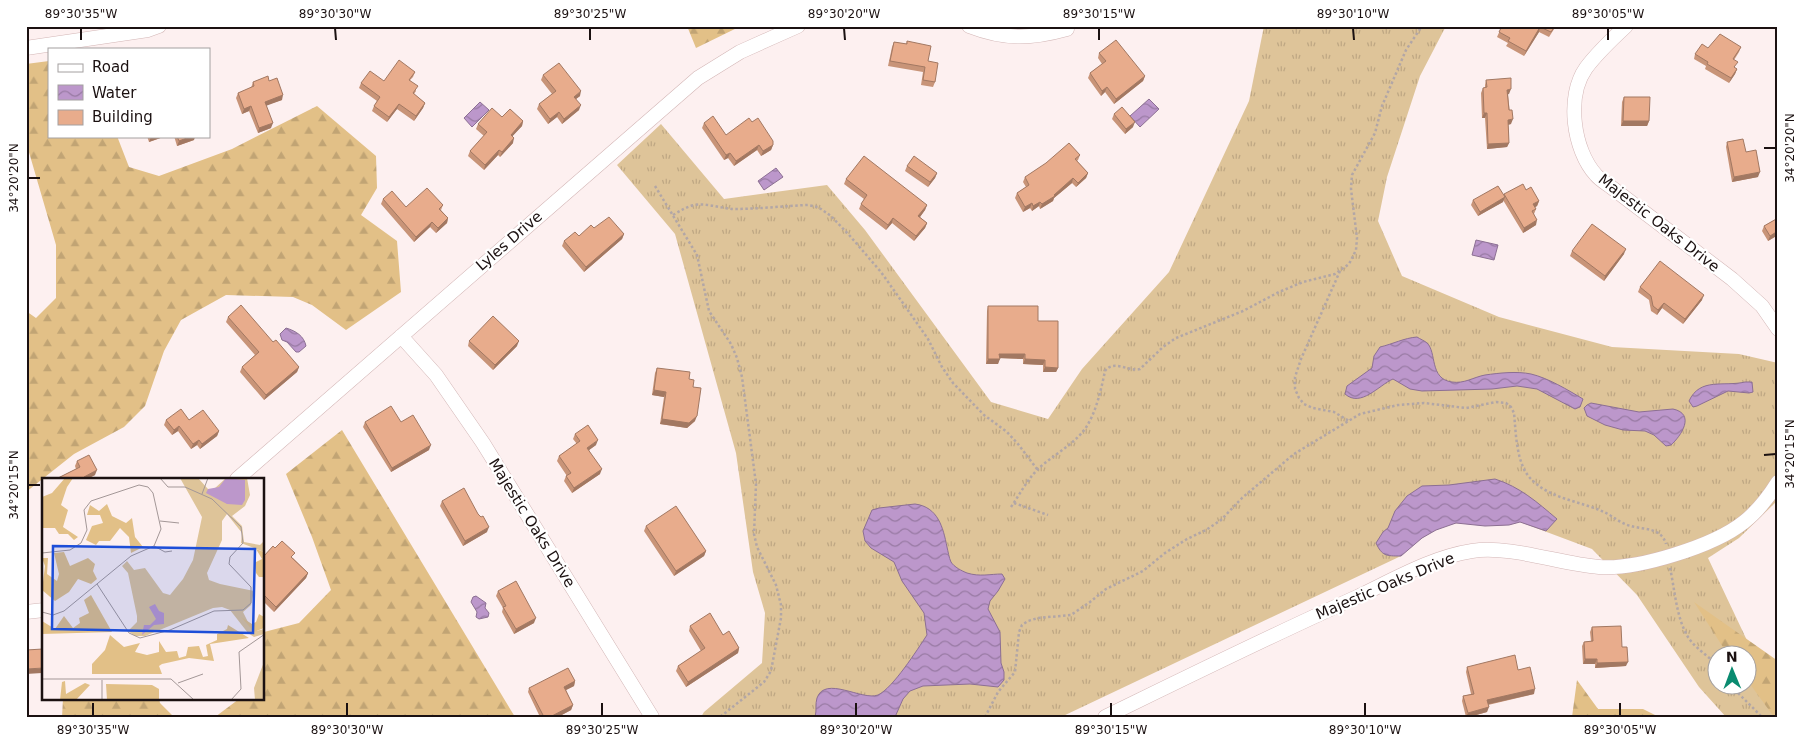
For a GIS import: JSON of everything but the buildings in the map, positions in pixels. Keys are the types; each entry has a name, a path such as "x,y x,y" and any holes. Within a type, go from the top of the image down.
{"street":[{"path":"26,48 148,30 159,26"},
{"name":"Lyles Drive","path":"237,478 698,78 740,52 798,26"},
{"path":"969,26 999,35 1022,37 1042,36 1067,29"},
{"name":"Majestic Oaks Drive","path":"1626,26 1585,68 1575,90 1576,135 1585,157 1596,175 1618,194 1732,279 1762,306 1778,329"},
{"name":"Majestic Oaks Drive","path":"401,336 436,375 483,444 652,717"},
{"name":"Majestic Oaks Drive","path":"1105,717 1314,616 1453,555 1473,550 1496,550 1599,567 1624,567 1712,542 1744,523 1766,502 1778,482"},
{"path":"26,612 42,610"}],"path":[{"path":"1011,507 1026,483 1038,469 1076,440 1086,427 1097,403 1105,371 1108,368 1119,366 1134,371 1140,369 1163,347 1176,338 1243,311 1303,282 1340,271 1349,264 1356,250 1357,238 1351,189 1352,175 1375,133 1382,106 1406,50 1422,26"},
{"path":"656,186 697,255 710,311 731,344 737,358 742,377 756,484 754,534 757,547 776,586 781,606 780,627 771,671 759,686 720,717"},
{"path":"673,215 695,205 747,209 808,205 818,207 831,216 881,272 928,339 942,367 953,383 984,415 1007,432 1038,469"},
{"path":"1340,271 1301,359 1295,377 1295,389 1304,404 1313,408 1334,412 1349,421"},
{"path":"985,717 998,692 1015,672 1019,632 1022,625 1038,618 1071,614 1106,589 1143,571 1165,553 1221,520 1242,498 1294,454 1360,414 1374,409 1398,404 1424,403 1466,408 1496,402 1506,403 1514,413 1521,462 1530,479 1560,498 1604,512 1630,526 1656,531 1664,539 1668,550"},
{"path":"1014,503 1048,515"},
{"path":"1670,567 1680,618 1688,636 1706,656"},
{"path":"1741,696 1762,717"}],"green space":[{"path":"687,26 741,26 696,48"},
{"path":"1264,26 1446,26 1420,76 1387,177 1378,221 1402,276 1499,317 1612,347 1739,354 1778,363 1778,500 1739,538 1708,558 1750,646 1706,646 1706,695 1637,595 1592,549 1520,522 1504,525 1458,523 1435,530 1419,540 1401,556 1061,717 701,717 704,712 762,663 765,613 753,572 736,453 675,234 617,165 661,124 724,199 827,185 865,230 991,402 1048,419 1082,369 1169,272 1249,101"},
{"path":"48,61 48,138 118,138 129,167 159,176 232,149 317,106 376,156 377,188 361,215 397,241 401,292 346,330 312,305 293,297 226,295 181,320 164,351 145,406 124,427 74,454 26,492 26,311 36,318 56,298 56,245 26,142 26,64"},
{"path":"342,430 515,717 215,717 238,700 265,700 265,632 299,623 331,590 286,474"},
{"path":"1694,602 1778,661 1778,717 1774,717 1756,692 1756,646 1722,646"},
{"path":"1756,659 1778,717 1726,717 1707,696 1756,696"},
{"path":"1577,680 1598,709 1643,709 1659,717 1572,717"},
{"path":"63,700 159,700 174,717 62,717"}],"water":[{"path":"1149,99 1159,109 1140,127 1130,116"},
{"path":"480,102 489,110 472,127 464,118"},
{"path":"776,168 783,177 764,190 758,181"},
{"path":"1476,240 1498,245 1494,260 1472,255"},
{"path":"286,328 296,332 303,339 306,346 299,352 296,352 287,342 282,340 280,334"},
{"path":"1417,337 1426,342 1430,347 1437,371 1445,380 1452,382 1465,381 1485,375 1514,372 1531,374 1551,381 1583,399 1580,407 1575,409 1537,389 1517,386 1492,389 1422,391 1410,389 1393,379 1364,397 1351,398 1345,394 1347,386 1372,368 1374,356 1380,347"},
{"path":"1752,382 1753,392 1728,391 1693,407 1689,401 1694,393 1706,386"},
{"path":"1591,403 1639,412 1673,409 1684,415 1684,426 1675,441 1671,445 1666,446 1654,435 1645,431 1623,430 1605,425 1587,416 1584,408"},
{"path":"1495,479 1520,491 1557,519 1546,531 1520,522 1509,525 1485,526 1456,523 1436,530 1422,538 1401,556 1385,554 1378,547 1376,543 1388,528 1395,511 1407,496 1422,486 1449,485"},
{"path":"915,504 929,509 938,519 944,532 950,560 954,566 972,574 1002,574 1005,579 990,601 988,609 1000,632 1001,663 1004,680 998,687 970,684 923,686 910,691 903,699 895,717 815,717 817,698 821,692 828,689 844,690 871,696 878,695 884,691 891,685 927,635 924,613 902,581 894,562 871,548 865,541 863,531 872,510"},
{"path":"476,596 486,603 485,608 489,613 488,617 479,619 476,617 477,612 471,602 473,597"}]}
